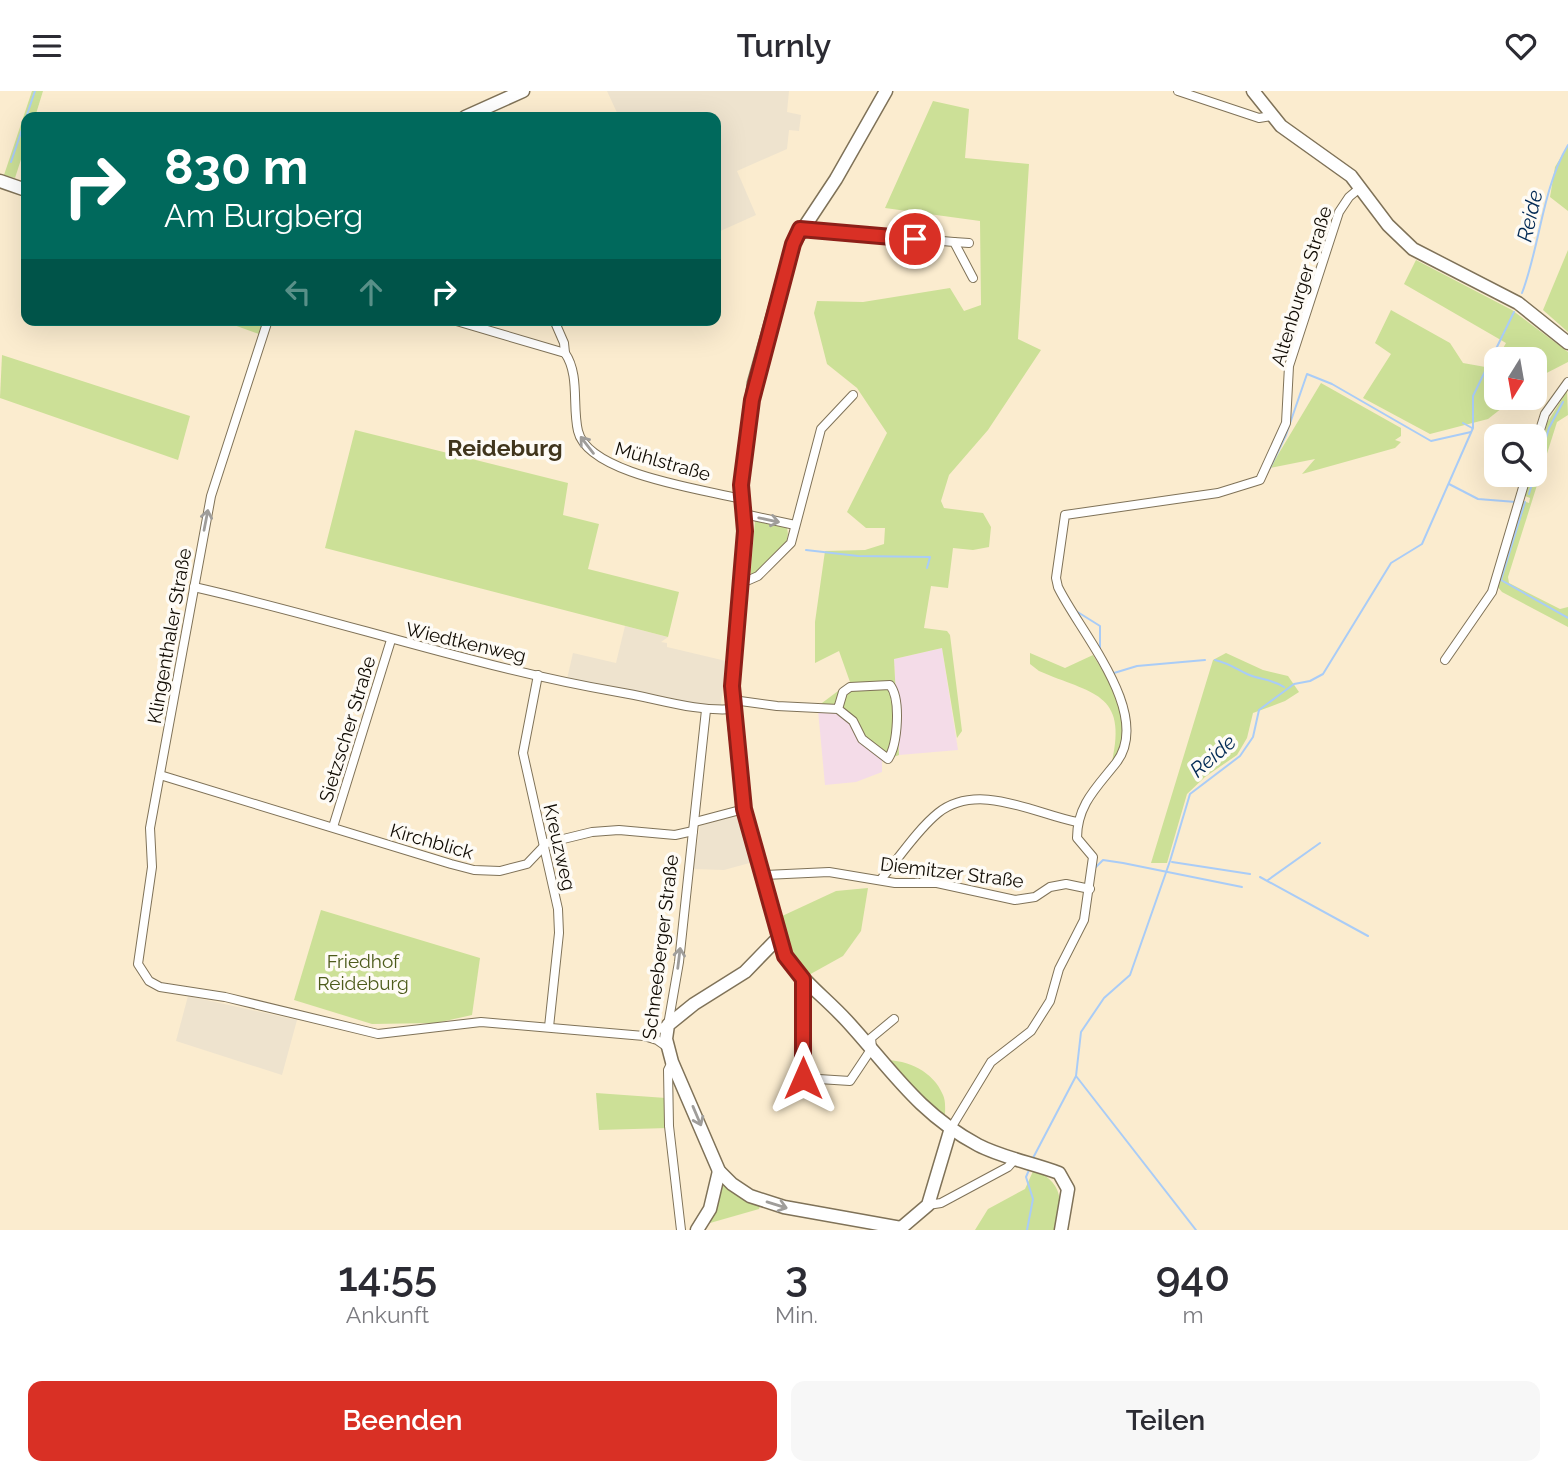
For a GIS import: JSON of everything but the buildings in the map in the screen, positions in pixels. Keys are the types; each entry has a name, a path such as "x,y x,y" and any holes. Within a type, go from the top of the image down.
{"street":[{"path":"475,112 523,91"},
{"path":"886,91 836,179 800,229 784,273 754,383 741,499 744,514 733,704 744,809 765,875 785,956 803,979 830,1003 872,1048 909,1095 951,1128 980,1146 1059,1173 1068,1189 1062,1230"},
{"path":"1178,91 1259,118 1271,116"},
{"path":"1253,91 1271,116 1331,159 1361,187 1388,225 1413,249 1518,303 1568,343"},
{"path":"0,181 21,188"},
{"name":"Altenburger Straße","path":"1077,822 1091,792 1121,756 1127,723 1116,687 1097,656 1091,639 1058,587 1058,558 1065,515 1218,493 1260,480 1286,423 1289,366 1339,212 1349,197 1361,187"},
{"path":"800,229 969,243"},
{"path":"954,242 973,278"},
{"name":"Klingenthaler Straße","path":"266,326 211,496 150,828 152,867 138,964 149,981 160,987 225,997 378,1034 481,1023 549,1027"},
{"path":"473,326 565,353"},
{"name":"Mühlstraße","path":"557,326 571,363 579,434 594,454 624,469 741,499"},
{"path":"1542,424 1545,414 1568,382"},
{"path":"741,583 758,576 791,543 821,429 853,395"},
{"path":"1445,660 1492,592 1523,487"},
{"path":"744,514 795,525"},
{"name":"Wiedtkenweg","path":"194,587 391,640 538,675 706,710 733,704 838,709"},
{"name":"Sietzscher Straße","path":"333,827 391,640"},
{"name":"Kreuzweg","path":"538,675 523,753 559,926 549,1027"},
{"path":"890,685 894,692 896,744 888,759 862,739 853,721 838,709 846,688 890,685"},
{"name":"Schneeberger Straße","path":"681,1230 669,1126 668,1070 672,1062 667,1047 668,1025 679,962 706,710"},
{"name":"Kirchblick","path":"160,775 451,864 487,872 527,864 544,845 605,830 665,835 744,809"},
{"path":"882,878 938,812 962,801 986,800 1015,804 1077,822 1077,838"},
{"path":"928,1205 951,1128 991,1062 1031,1031 1050,1002 1059,969 1084,920 1093,857 1065,820"},
{"name":"Diemitzer Straße","path":"765,875 829,872 882,878 895,883 937,883 1015,899 1035,897 1051,887 1066,884 1090,889"},
{"path":"643,1036 668,1025 694,1004 734,982 780,936"},
{"path":"803,979 803,1078 850,1081 872,1048 871,1038 894,1019"},
{"path":"549,1027 643,1036 657,1039 667,1047"},
{"path":"672,1062 719,1171 750,1196 784,1207 900,1229 928,1205 941,1203 1008,1167 1025,1161"},
{"path":"696,1230 710,1209 719,1171"}],"shaded area":[{"path":"607,91 789,91 787,112 801,115 799,131 789,130 787,149 737,171 756,215 721,231 721,112 617,112"},
{"path":"625,626 668,637 661,642 667,643 667,647 726,661 721,704 713,708 567,679 573,653 616,663"},
{"path":"942,648 958,750 899,755 894,659"},
{"path":"818,710 847,710 882,754 882,772 856,782 825,785"},
{"path":"739,814 753,862 724,870 693,869 700,826"},
{"path":"188,996 297,1020 282,1075 176,1041"}],"green space":[{"path":"32,91 43,91 37,112 25,112"},
{"path":"933,101 969,109 965,158 1029,164 1018,339 1041,350 988,430 949,475 941,501 944,508 983,513 991,527 989,547 973,550 953,548 948,588 931,586 924,628 947,631 950,635 962,731 957,738 942,648 894,659 899,755 888,759 862,739 844,708 818,706 850,682 839,651 815,663 815,622 825,551 865,550 884,544 885,528 866,528 847,512 887,433 857,388 827,364 814,313 817,301 863,302 950,288 964,311 981,305 980,221 885,208"},
{"path":"21,124 21,159 15,178 4,175"},
{"path":"1568,145 1568,211 1550,197 1555,167"},
{"path":"1568,250 1568,332 1543,310"},
{"path":"1416,260 1512,310 1568,352 1568,362 1547,373 1547,347 1504,347 1506,343 1404,284"},
{"path":"1391,310 1450,343 1463,363 1484,367 1484,410 1499,410 1488,419 1430,434 1363,398 1391,354 1375,343"},
{"path":"237,326 261,326 259,334"},
{"path":"2,355 190,416 178,460 0,398"},
{"path":"1321,383 1401,428 1401,436 1395,440 1401,442 1395,448 1302,474 1315,459 1270,468"},
{"path":"1567,391 1568,415 1557,422 1547,454 1547,423"},
{"path":"355,430 568,483 563,515 599,524 588,569 679,592 668,637 325,548"},
{"path":"1528,487 1536,487 1508,577 1509,583 1560,609 1568,607 1568,627 1502,592 1497,586 1523,501 1529,503 1530,498 1525,496"},
{"path":"755,521 787,528 788,536 776,557 750,580"},
{"path":"1030,653 1065,668 1093,655 1115,693 1124,722 1121,750 1112,762 1116,739 1115,721 1110,709 1090,691 1039,671 1030,664"},
{"path":"1226,653 1263,670 1288,676 1299,692 1285,701 1253,713 1247,738 1237,755 1205,777 1187,794 1167,863 1151,863 1213,660"},
{"path":"868,888 861,931 843,956 807,976 791,955 780,917 836,891"},
{"name":"Friedhof Reideburg","path":"321,910 480,958 472,1015 436,1023 372,1024 294,1000"},
{"path":"884,1060 911,1065 933,1079 944,1097 945,1118 938,1118"},
{"path":"596,1093 666,1098 668,1128 599,1130"},
{"path":"1034,1169 1056,1187 1060,1209 1056,1230 975,1230 988,1209 1025,1189"},
{"path":"723,1185 761,1203 759,1209 710,1223 719,1186"}],"waterway":[{"path":"28,112 35,91"},
{"path":"11,162 21,132"},
{"name":"Reide","path":"1522,293 1552,180 1568,145"},
{"name":"Reide","path":"1033,1158 1076,1076 1081,1032 1104,998 1130,975 1190,794 1240,756 1253,737 1259,710 1294,684 1310,681 1323,674 1391,563 1422,544 1473,428 1473,396 1514,312"},
{"path":"1270,468 1286,435 1307,374 1332,384 1431,441 1471,432"},
{"path":"1529,494 1549,428 1563,402"},
{"path":"1463,423 1472,428"},
{"path":"1449,484 1478,499 1516,502"},
{"path":"1525,502 1501,580 1568,618"},
{"path":"806,550 858,556 930,557 927,568"},
{"path":"1076,611 1100,626 1100,650"},
{"path":"1114,673 1137,666 1205,660"},
{"path":"1215,660 1284,687"},
{"path":"1268,880 1320,843"},
{"name":"Reide","path":"1096,867 1103,860 1242,887"},
{"path":"1172,862 1250,874"},
{"path":"1260,877 1368,936"},
{"path":"1076,1076 1196,1230"},
{"name":"Reide","path":"1027,1230 1033,1199 1026,1177 1029,1170"}],"district":[{"name":"Reideburg","path":"505,448"}],"route":[{"path":"803,1078 803,979 785,956 772,900 744,809 733,709 732,680 745,531 741,485 754,383 784,273 800,229 838,235 915,239"}]}
